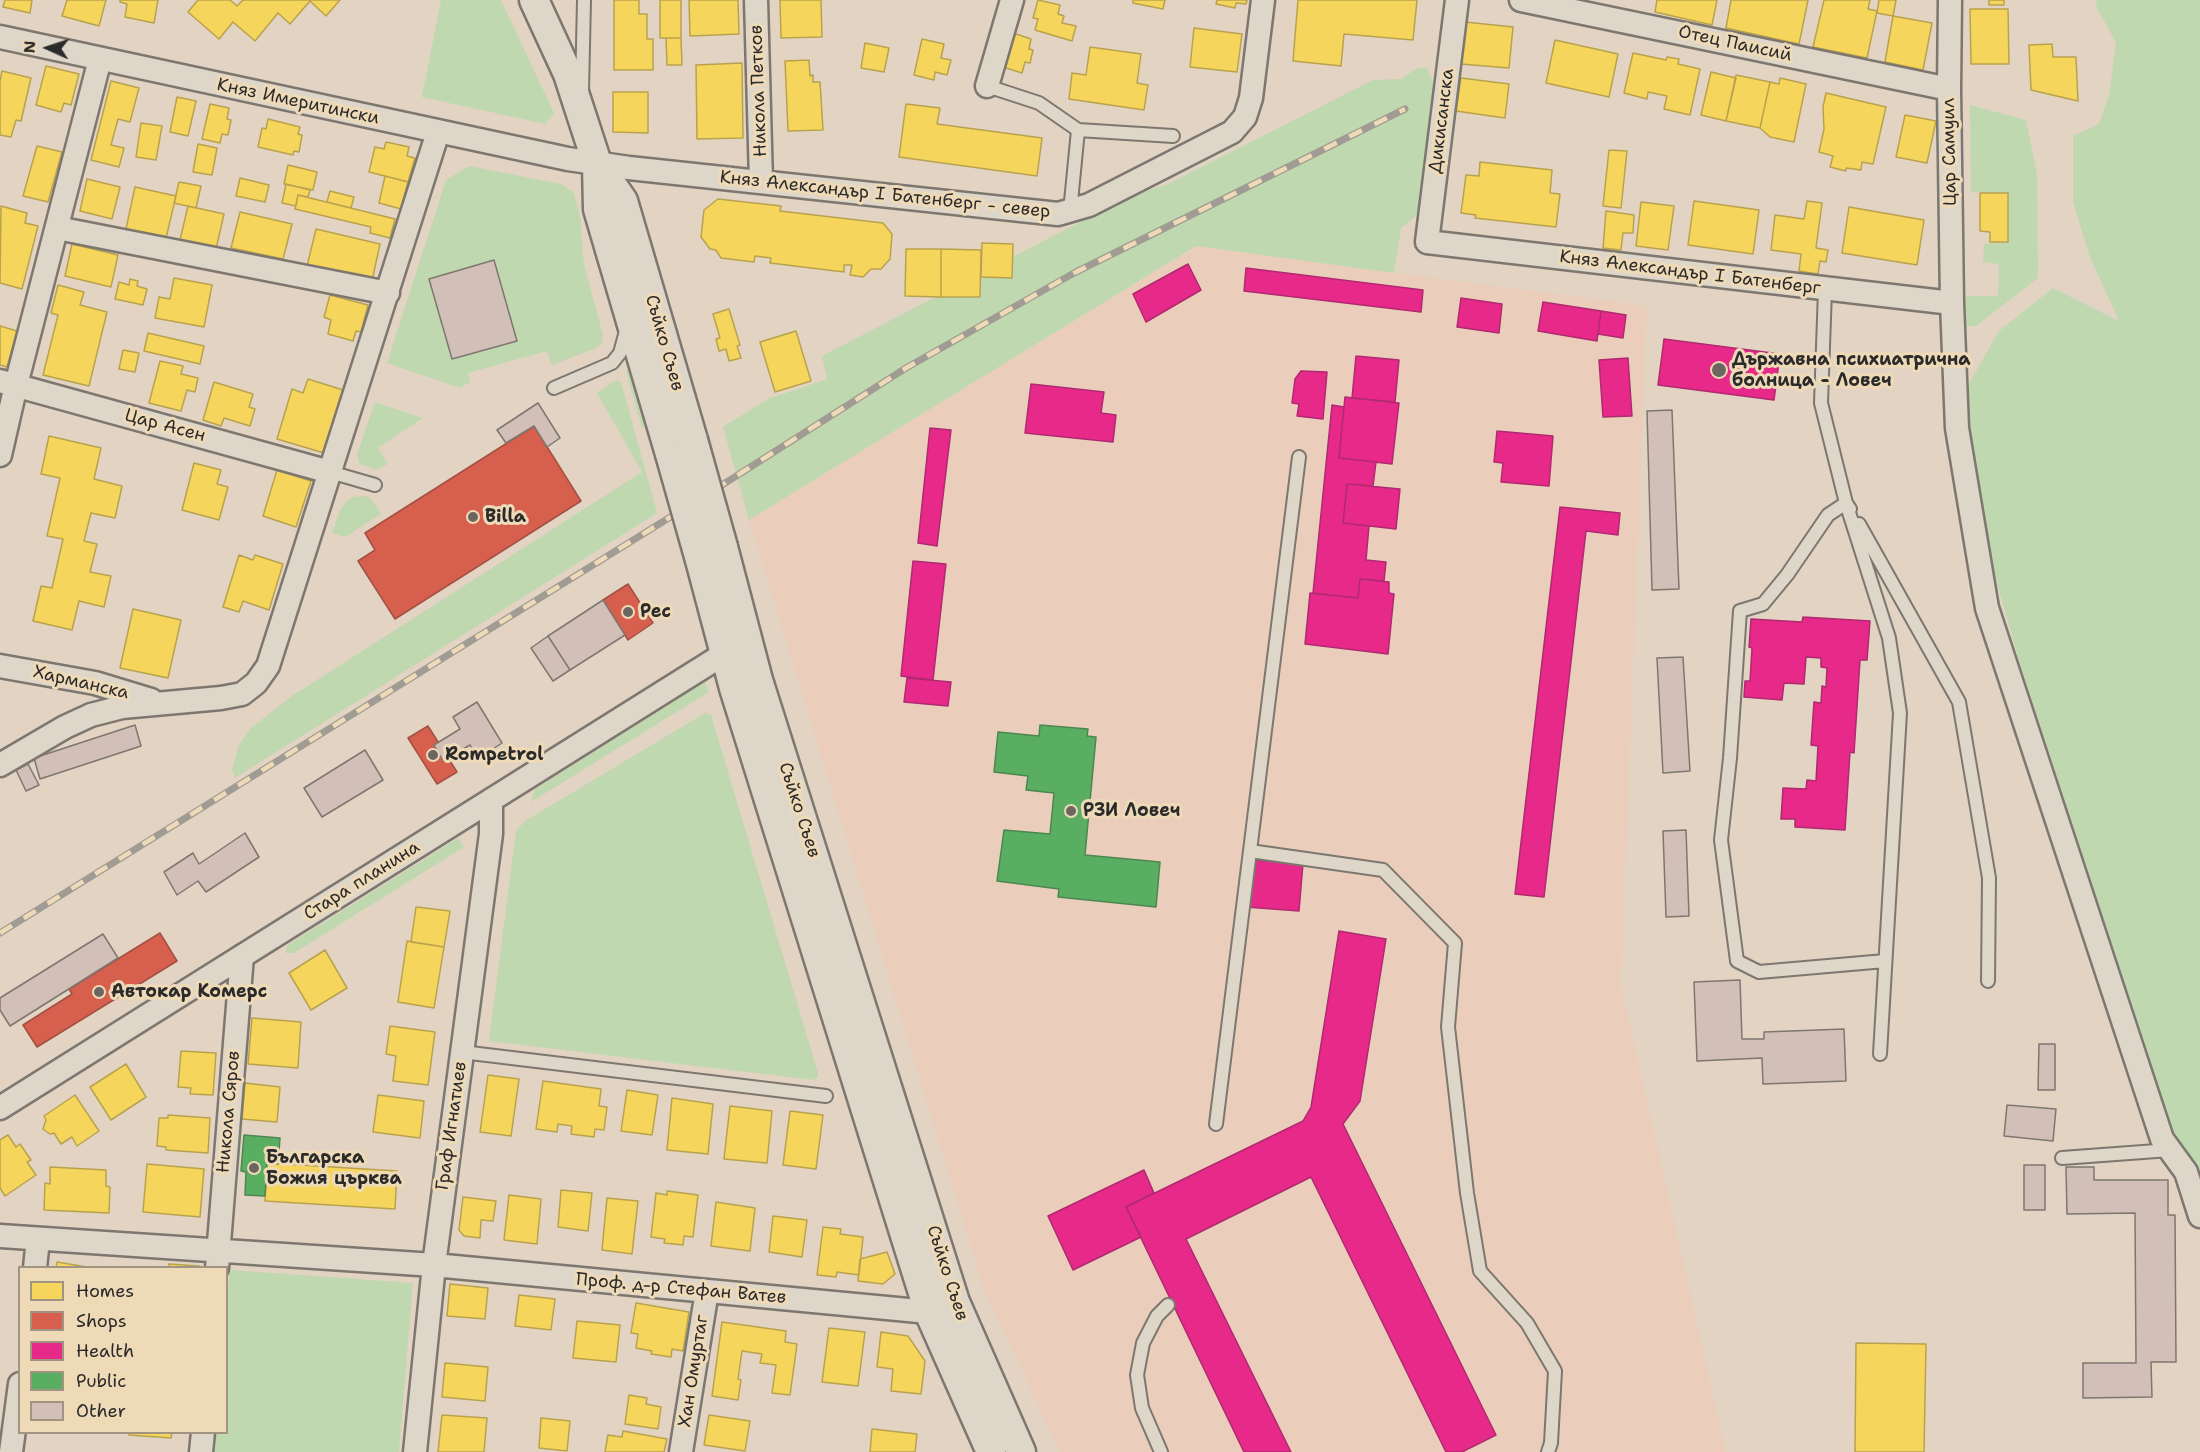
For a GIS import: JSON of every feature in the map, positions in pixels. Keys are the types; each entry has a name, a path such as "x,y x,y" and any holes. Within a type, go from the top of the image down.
{"street":[{"name":"Съйко Съев","path":"534,0 568,74 582,116 597,163 598,209 629,315 682,447"},
{"name":"Никола Петков","path":"756,0 761,183"},
{"path":"987,86 1012,0"},
{"name":"Княз Александър I Батенберг - север","path":"597,163 1048,214 1070,212 1089,205 1232,132 1245,117 1251,98 1263,0"},
{"name":"Дикисанска","path":"1427,242 1457,0"},
{"name":"Отец Паисий","path":"1521,0 1949,88"},
{"name":"Цар Самуил","path":"1950,0 1952,303 1957,428 1987,608 2162,1139 2186,1172 2200,1216"},
{"name":"Княз Имеритински","path":"0,37 438,132 597,163"},
{"path":"0,455 8,383 57,228 100,59"},
{"path":"0,765 65,727 91,715 122,707 242,694 256,683 268,666 438,132"},
{"name":"Съйко Съев","path":"597,163 623,201 682,447 736,650 929,1312 991,1452"},
{"path":"57,228 388,293"},
{"name":"Княз Александър I Батенберг","path":"1427,242 1952,303"},
{"name":"Цар Асен","path":"8,383 330,472"},
{"name":"Съйко Съев","path":"736,650 955,1302 966,1332 1021,1452"},
{"name":"Стара планина","path":"0,1108 491,800 736,650"},
{"name":"Харманска","path":"0,666 95,683 162,703"},
{"name":"Граф Игнатиев","path":"415,1452 434,1265 491,834 491,800"},
{"name":"Никола Сяров","path":"218,1259 242,956"},
{"path":"0,1236 218,1259"},
{"path":"34,1266 38,1239"},
{"name":"Проф. д-р Стефан Ватев","path":"218,1259 434,1265 929,1312"},
{"name":"Хан Омуртаг","path":"681,1452 707,1291"},
{"path":"929,1312 955,1302"},
{"path":"11,1452 18,1399"},
{"path":"201,1452 203,1434"}],"lane":[{"path":"582,116 584,0"},
{"path":"987,86 1039,103 1078,130 1173,136"},
{"path":"1070,212 1078,130"},
{"path":"1825,290 1821,403 1846,503 1889,638 1900,713 1880,1054"},
{"path":"554,388 612,363 620,353 629,315"},
{"path":"1216,1124 1299,457"},
{"path":"330,472 375,485"},
{"path":"1846,503 1828,515 1788,575 1762,604 1740,611 1730,758 1721,840 1737,961 1759,972 1885,961"},
{"path":"1846,503 1959,702 1989,878 1988,981"},
{"path":"1250,851 1383,870 1455,942 1448,1027 1467,1193 1480,1271 1527,1323 1555,1371 1551,1443 1548,1452"},
{"path":"462,1052 826,1096"},
{"path":"2062,1158 2170,1150"},
{"path":"1161,1452 1142,1408 1137,1375 1143,1343 1157,1316 1168,1305"}],"shaded area":[{"path":"1197,246 1647,306 1621,985 1726,1452 1060,1452 984,1290 749,520"}],"green space":[{"path":"441,0 501,0 554,113 545,124 422,97"},
{"path":"2096,0 2200,0 2200,1190 2171,1125 2020,664 1993,569 1964,392 1999,331 2053,288 2119,321 2089,255 2073,201 2073,136 2099,124 2109,95 2116,43 2097,8"},
{"path":"1418,68 1427,68 1435,86 1417,215 1401,228 1394,273 1196,246 749,520 723,427 768,399 827,379 822,356 1134,194 1166,185 1373,80 1401,79"},
{"path":"1970,105 2026,120 2037,174 2038,278 1976,326 1966,326 1962,306 1967,296 1998,296 1999,264 1983,262 1984,244 2008,242 2008,193 1971,192"},
{"path":"469,166 561,184 573,192 580,215 584,265 603,335 602,343 596,348 552,365 547,351 468,373 470,382 460,388 387,363 446,180"},
{"path":"630,366 648,426 642,427 626,372"},
{"path":"616,380 621,382 657,513 235,778 232,769 239,745 251,728 292,696 642,472 597,393"},
{"path":"375,402 423,418 378,448 388,464 376,470 360,464 357,455"},
{"path":"353,497 369,497 381,514 345,537 332,533 340,510 346,502"},
{"path":"705,682 709,692 531,802 535,789"},
{"path":"705,713 711,715 818,1077 813,1080 489,1041 516,831 525,821"},
{"path":"458,838 464,847 294,953 285,953 288,945"},
{"path":"230,1270 413,1283 399,1452 214,1452 216,1434 228,1434"}],"building: Homes":[{"path":"5,0 32,0 30,13 3,7"},
{"path":"67,0 106,0 99,26 62,16"},
{"path":"120,0 158,0 154,23 125,17 127,4"},
{"path":"198,0 230,0 237,6 243,0 340,0 326,16 310,1 290,24 278,13 255,41 233,22 219,39 188,12"},
{"path":"614,0 639,0 639,14 647,14 647,39 653,39 653,70 614,70"},
{"path":"660,0 681,0 681,38 660,38"},
{"path":"689,0 738,0 739,34 690,36"},
{"path":"780,0 821,0 822,37 781,38"},
{"path":"1038,0 1060,5 1058,14 1064,16 1062,23 1076,26 1072,41 1035,30 1038,19 1033,18"},
{"path":"1133,0 1165,0 1163,9 1133,3"},
{"path":"1217,0 1247,0 1246,4 1236,3 1235,8 1216,4"},
{"path":"1298,0 1417,0 1413,40 1344,34 1341,66 1293,61"},
{"path":"1657,0 1717,0 1712,25 1655,12"},
{"path":"1731,0 1808,0 1799,44 1726,28"},
{"path":"1824,0 1870,0 1868,9 1877,11 1867,58 1813,47"},
{"path":"1879,0 1896,0 1893,16 1877,13"},
{"path":"1989,0 2004,0 2004,5 1989,5"},
{"path":"1970,9 2008,9 2009,64 1971,64"},
{"path":"1893,16 1932,23 1923,70 1885,62"},
{"path":"1465,22 1513,27 1509,68 1461,64"},
{"path":"1194,28 1242,34 1237,72 1190,67"},
{"path":"1013,33 1031,39 1029,49 1033,50 1030,63 1025,62 1022,73 1003,67"},
{"path":"666,38 681,38 682,65 667,65"},
{"path":"922,39 944,44 941,58 951,60 947,75 935,72 934,80 914,75"},
{"path":"1555,40 1618,54 1609,97 1546,83"},
{"path":"865,43 889,48 884,72 861,68"},
{"path":"2052,44 2053,57 2076,57 2078,101 2031,90 2029,45"},
{"path":"1090,47 1141,54 1137,83 1148,85 1144,110 1069,99 1072,73 1086,75"},
{"path":"1633,53 1666,60 1667,57 1679,59 1678,64 1700,69 1690,115 1664,109 1667,96 1648,92 1647,99 1624,93"},
{"path":"809,60 810,76 813,75 813,82 820,82 823,130 788,131 785,61"},
{"path":"742,63 743,138 697,139 696,65"},
{"path":"46,66 79,74 71,105 64,103 61,112 36,105"},
{"path":"2,71 31,78 21,121 16,120 11,137 0,135"},
{"path":"1711,72 1736,78 1726,121 1701,115"},
{"path":"1736,75 1770,82 1760,128 1726,121"},
{"path":"1461,78 1509,84 1505,118 1456,111"},
{"path":"1780,78 1806,84 1794,142 1770,137 1760,128 1770,82 1779,84"},
{"path":"111,81 139,88 130,122 118,119 111,145 124,148 119,167 91,160"},
{"path":"613,92 648,92 648,133 613,132"},
{"path":"1826,93 1886,107 1873,164 1862,162 1861,170 1846,168 1846,171 1830,167 1833,156 1819,152 1824,129 1823,107"},
{"path":"177,97 196,101 188,136 170,132"},
{"path":"210,104 229,108 227,119 231,120 228,135 222,134 220,143 202,139"},
{"path":"906,104 940,108 937,124 1042,138 1037,176 899,157"},
{"path":"1905,115 1936,121 1927,163 1896,157"},
{"path":"268,119 300,127 298,134 302,135 299,152 294,151 293,155 258,147 262,128 266,129"},
{"path":"141,123 162,126 156,160 136,157"},
{"path":"386,142 409,147 407,156 415,158 408,182 369,172 375,147 384,149"},
{"path":"198,144 217,148 212,175 193,172"},
{"path":"37,146 62,152 48,202 23,196"},
{"path":"1609,150 1627,151 1621,208 1603,206"},
{"path":"1480,162 1552,170 1550,193 1560,194 1556,227 1475,218 1476,215 1461,213 1466,175 1479,176"},
{"path":"288,165 317,172 313,190 284,184"},
{"path":"385,176 408,182 401,209 379,203"},
{"path":"240,178 269,185 265,202 236,196"},
{"path":"87,179 120,187 112,219 80,211"},
{"path":"179,182 201,186 196,208 174,203"},
{"path":"286,184 310,190 308,197 298,195 296,206 282,203"},
{"path":"135,187 176,196 166,238 126,229"},
{"path":"330,191 354,197 351,208 327,202"},
{"path":"1980,193 2008,193 2008,242 1990,242 1990,232 1980,231"},
{"path":"298,195 395,219 390,238 370,233 371,227 295,209"},
{"path":"718,199 781,206 780,211 883,223 892,234 890,259 881,269 871,269 863,277 850,275 852,265 844,265 844,272 770,263 771,258 755,256 754,262 721,258 716,250 710,249 701,237 704,210"},
{"path":"1694,201 1759,210 1753,254 1688,245"},
{"path":"1807,201 1822,203 1816,248 1828,250 1826,262 1820,261 1818,274 1799,271 1801,254 1771,250 1775,215 1804,219"},
{"path":"1641,202 1674,206 1668,250 1636,246"},
{"path":"1,206 27,213 25,223 38,226 22,289 0,283"},
{"path":"188,206 224,214 216,249 180,240"},
{"path":"1849,207 1924,220 1917,265 1842,253"},
{"path":"1606,211 1634,215 1633,233 1623,233 1621,250 1603,248"},
{"path":"240,212 292,224 283,259 231,248"},
{"path":"316,229 380,244 372,281 307,266"},
{"path":"982,243 1013,244 1012,278 981,277"},
{"path":"72,244 118,255 111,287 65,276"},
{"path":"906,249 941,249 941,297 905,296"},
{"path":"941,249 981,250 980,297 941,297"},
{"path":"174,278 212,285 204,327 155,318 159,297 170,299"},
{"path":"130,279 138,281 137,286 147,289 143,305 115,299 119,282 129,285"},
{"path":"58,285 84,292 80,305 107,312 89,386 43,375 58,315 51,313"},
{"path":"330,295 368,305 361,332 356,331 353,341 328,334 331,320 324,317"},
{"path":"729,309 740,345 737,346 741,358 729,361 726,349 719,351 716,339 720,338 713,314"},
{"path":"0,326 17,331 7,367 0,365"},
{"path":"796,331 811,381 775,392 760,342"},
{"path":"148,333 204,346 200,364 144,351"},
{"path":"123,350 139,353 135,372 119,369"},
{"path":"160,361 183,366 181,374 198,378 195,392 187,390 181,411 149,403"},
{"path":"308,379 343,390 324,453 277,439 292,389 303,393"},
{"path":"214,382 253,394 249,407 255,409 250,426 224,418 221,426 203,420"},
{"path":"49,436 101,448 94,479 122,486 115,518 91,513 84,541 97,544 90,572 111,576 104,607 79,601 72,630 33,621 41,586 52,588 63,539 47,536 60,478 41,474"},
{"path":"194,463 221,470 217,484 228,487 219,520 182,510"},
{"path":"277,470 311,481 296,527 263,516"},
{"path":"239,555 253,560 255,555 283,564 269,610 243,601 239,612 223,607"},
{"path":"133,609 181,620 168,678 120,668"},
{"path":"416,907 450,911 444,947 411,942"},
{"path":"407,941 444,947 434,1008 398,1002"},
{"path":"325,950 347,988 311,1010 289,973"},
{"path":"252,1018 301,1022 298,1068 248,1064"},
{"path":"390,1026 435,1032 428,1085 393,1081 396,1056 386,1054"},
{"path":"181,1051 216,1053 213,1095 190,1094 191,1088 178,1087"},
{"path":"126,1064 146,1097 111,1120 90,1087"},
{"path":"488,1075 519,1079 511,1136 480,1132"},
{"path":"543,1081 601,1089 599,1106 607,1107 604,1130 595,1129 594,1137 571,1134 572,1126 558,1124 557,1132 536,1129"},
{"path":"245,1083 280,1087 277,1122 242,1119"},
{"path":"627,1090 658,1095 652,1135 621,1131"},
{"path":"75,1095 99,1131 77,1146 72,1137 61,1144 54,1133 50,1134 43,1129 46,1120 44,1116"},
{"path":"378,1095 424,1101 420,1138 373,1132"},
{"path":"672,1098 713,1104 708,1154 667,1150"},
{"path":"730,1106 772,1111 767,1163 724,1159"},
{"path":"790,1111 823,1115 816,1169 783,1165"},
{"path":"168,1115 210,1118 208,1153 166,1150 166,1147 157,1146 159,1118 168,1118"},
{"path":"8,1135 16,1147 20,1144 31,1160 27,1162 36,1175 5,1196 0,1188 0,1140"},
{"path":"267,1163 397,1171 395,1209 265,1201"},
{"path":"147,1164 204,1169 200,1217 143,1212"},
{"path":"50,1167 106,1170 106,1186 110,1187 109,1213 44,1210 45,1183 50,1184"},
{"path":"561,1190 592,1193 588,1231 558,1227"},
{"path":"667,1191 698,1195 693,1237 684,1236 683,1245 664,1243 665,1239 651,1237 656,1193 667,1195"},
{"path":"509,1195 541,1199 537,1244 504,1240"},
{"path":"463,1197 496,1201 493,1221 481,1220 480,1238 464,1236 459,1230"},
{"path":"607,1198 638,1201 632,1254 602,1250"},
{"path":"716,1202 755,1208 750,1251 711,1246"},
{"path":"773,1216 807,1220 802,1257 769,1252"},
{"path":"823,1227 841,1229 840,1234 863,1237 859,1275 837,1272 836,1277 817,1275"},
{"path":"887,1252 895,1274 883,1284 858,1281 860,1259"},
{"path":"57,1262 81,1266 56,1266"},
{"path":"169,1264 199,1266 169,1266"},
{"path":"450,1284 488,1288 485,1319 447,1316"},
{"path":"519,1295 555,1299 551,1330 515,1326"},
{"path":"636,1303 689,1312 683,1351 672,1349 671,1357 651,1354 652,1351 636,1348 638,1334 631,1333"},
{"path":"577,1321 620,1325 616,1362 573,1358"},
{"path":"722,1322 786,1331 785,1342 797,1344 790,1395 772,1393 776,1365 760,1363 762,1354 742,1351 738,1400 712,1396"},
{"path":"829,1328 865,1332 858,1386 822,1382"},
{"path":"881,1332 908,1336 925,1361 921,1394 891,1391 893,1369 877,1367"},
{"path":"1856,1343 1926,1344 1924,1452 1855,1452"},
{"path":"445,1363 488,1367 485,1401 442,1397"},
{"path":"629,1395 647,1398 646,1404 661,1407 658,1429 625,1424"},
{"path":"442,1415 487,1418 484,1452 438,1452"},
{"path":"709,1415 750,1421 745,1451 704,1445"},
{"path":"541,1418 570,1421 567,1451 539,1448"},
{"path":"872,1429 917,1434 915,1452 870,1452"},
{"path":"623,1431 667,1439 664,1452 605,1452 608,1435 622,1437"},
{"path":"129,1434 172,1434 171,1438"}],"building: Shops":[{"name":"Billa","path":"534,426 581,501 395,619 358,561 375,550 365,533"},
{"name":"Рес","path":"628,584 653,623 628,640 603,600"},
{"name":"Rompetrol","path":"428,726 457,772 437,784 408,738"},
{"name":"Автокар Комерс","path":"160,933 177,961 37,1047 23,1025 72,994 69,989"}],"building: Health":[{"path":"1188,264 1201,290 1146,322 1133,294"},
{"path":"1246,268 1423,290 1421,312 1244,291"},
{"path":"1461,298 1502,304 1499,333 1457,327"},
{"path":"1543,302 1601,311 1597,341 1538,331"},
{"path":"1601,311 1626,315 1623,338 1598,334"},
{"path":"1664,339 1780,354 1774,400 1658,385"},
{"path":"1356,356 1399,360 1395,402 1352,398"},
{"path":"1628,358 1632,416 1603,417 1599,360"},
{"path":"1301,371 1327,372 1323,419 1297,416 1299,404 1292,403 1295,379"},
{"path":"1031,384 1104,392 1101,413 1116,415 1113,442 1025,433"},
{"path":"1345,397 1399,403 1392,464 1339,458"},
{"path":"1332,405 1344,407 1339,458 1376,462 1373,486 1347,484 1343,523 1369,526 1366,560 1386,562 1384,581 1360,579 1358,598 1313,593"},
{"path":"930,428 951,430 937,546 918,543"},
{"path":"1497,431 1553,436 1549,486 1501,482 1503,463 1494,462"},
{"path":"1347,484 1400,489 1396,529 1343,523"},
{"path":"1560,507 1620,513 1618,535 1586,531 1544,897 1515,894"},
{"path":"913,561 946,564 933,680 901,676"},
{"path":"1360,579 1389,582 1389,593 1394,594 1388,654 1305,644 1310,593 1358,598"},
{"path":"1803,617 1870,621 1867,660 1860,660 1854,753 1850,752 1845,830 1795,827 1795,819 1781,819 1783,788 1806,789 1807,780 1816,781 1818,746 1811,745 1814,702 1821,703 1822,686 1826,687 1827,668 1821,667 1821,658 1806,657 1804,684 1784,683 1782,700 1744,697 1745,681 1750,681 1751,619 1802,622"},
{"path":"907,678 951,682 948,706 904,702"},
{"path":"1255,860 1303,863 1299,911 1246,907 1248,873 1254,874"},
{"path":"1339,931 1386,939 1360,1101 1343,1124 1496,1435 1462,1452 1446,1452 1311,1177 1186,1239 1291,1452 1244,1452 1126,1207 1303,1121 1311,1107"},
{"path":"1144,1170 1154,1193 1126,1207 1141,1237 1073,1270 1048,1216"}],"building: Public":[{"name":"РЗИ Ловеч","path":"1040,725 1088,729 1087,736 1096,737 1085,855 1160,862 1156,907 1058,897 1059,889 997,881 1004,830 1050,834 1054,793 1026,790 1028,776 994,772 998,732 1039,736"},
{"name":"Българска Божия църква","path":"244,1135 280,1138 278,1164 267,1163 265,1196 245,1195 246,1172 241,1171"}],"building: Other":[{"path":"494,260 517,341 452,359 429,279"},
{"path":"538,403 560,438 547,447 534,426 506,443 497,430"},
{"path":"1672,410 1679,589 1652,590 1647,411"},
{"path":"603,600 625,635 570,670 548,636"},
{"path":"548,636 570,670 553,681 531,648"},
{"path":"1683,657 1690,771 1663,773 1657,658"},
{"path":"477,702 502,743 478,759 470,745 443,761 434,745 460,729 453,717"},
{"path":"135,725 141,746 40,779 34,758"},
{"path":"365,750 383,780 322,817 304,788"},
{"path":"28,764 39,785 26,791 16,770"},
{"path":"1686,830 1689,916 1666,917 1663,831"},
{"path":"245,833 259,857 206,892 198,881 177,895 164,872 193,853 199,864"},
{"path":"103,934 118,958 10,1026 0,1010 0,998"},
{"path":"1740,980 1742,1039 1764,1039 1764,1032 1844,1029 1846,1081 1763,1084 1762,1058 1697,1061 1694,982"},
{"path":"2039,1044 2055,1044 2055,1090 2038,1090"},
{"path":"2007,1105 2056,1109 2053,1141 2004,1136"},
{"path":"2024,1165 2045,1165 2045,1210 2024,1210"},
{"path":"2066,1167 2094,1167 2094,1180 2168,1180 2168,1215 2175,1215 2176,1362 2151,1362 2152,1397 2083,1398 2083,1363 2136,1363 2135,1213 2067,1214"}],"railway":[{"path":"0,933 730,480 906,368 1074,273 1405,109"}],"place":[{"name":"Държавна психиатрична болница - Ловеч","path":"1719,370"},
{"name":"Billa","path":"473,517"},
{"name":"Рес","path":"628,612"},
{"name":"Rompetrol","path":"433,755"},
{"name":"РЗИ Ловеч","path":"1071,811"},
{"name":"Автокар Комерс","path":"99,992"},
{"name":"Българска Божия църква","path":"254,1168"}]}
